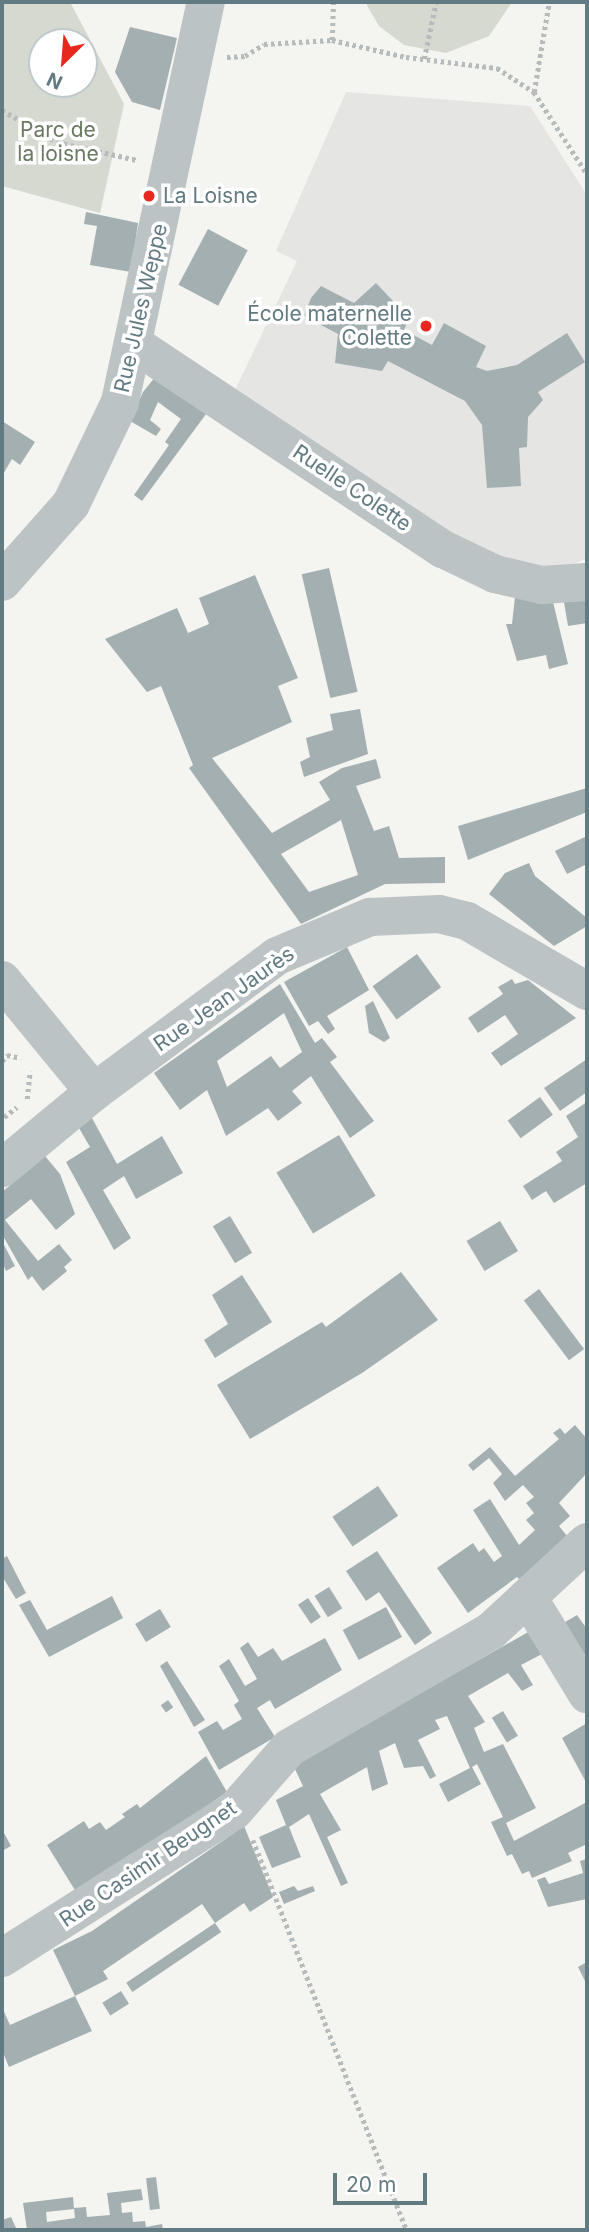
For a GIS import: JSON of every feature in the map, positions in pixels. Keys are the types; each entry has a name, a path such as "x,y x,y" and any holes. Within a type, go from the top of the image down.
{"street":[{"name":"Rue Jules Weppe","path":"2,582 71,504 120,402 206,2"},
{"name":"Ruelle Colette","path":"134,344 443,549 507,577 542,585 587,582"},
{"name":"Rue Jean Jaurès","path":"2,1168 94,1092 277,956 370,917 439,914 467,921 587,990"},
{"path":"2,980 94,1092"},
{"name":"Rue Casimir Beugnet","path":"2,1958 234,1811 289,1748 491,1631 587,1542"},
{"path":"528,1597 587,1694"}],"path":[{"path":"332,40 333,2"},
{"path":"424,59 436,2"},
{"path":"534,92 549,2"},
{"path":"194,57 245,57 264,44 332,40 424,59 497,68 534,92 587,174"},
{"path":"2,110 57,142 172,169"},
{"path":"2,1061 7,1055 29,1060 32,1080 29,1097 4,1117"},
{"path":"234,1811 247,1825 407,2230"}],"shaded area":[{"name":"École maternelle Colette","path":"346,92 530,106 587,195 587,558 570,566 545,569 518,564 451,536 234,392 297,261 276,251"}],"green space":[{"name":"Parc de la loisne","path":"2,2 70,2 84,28 28,28 28,98 98,98 98,55 124,104 100,213 2,186"},
{"path":"365,2 512,2 489,36 446,53 404,45 379,26"}],"building":[{"path":"130,27 177,38 160,110 132,102 115,72"},
{"path":"86,212 138,223 131,272 90,265 97,226 84,224"},
{"path":"208,229 248,250 218,306 178,285"},
{"path":"376,283 409,318 404,330 432,345 444,323 486,346 476,367 487,371 517,365 567,333 585,362 538,392 543,400 528,417 527,447 519,448 521,486 487,488 482,425 465,401 388,361 382,371 335,363 338,334 304,316 311,298 321,286 354,303"},
{"path":"160,371 209,410 142,501 134,495 169,445 165,442 181,419 158,402 150,420 161,429 156,436 130,421 143,392"},
{"path":"2,421 35,442 20,465 12,459 2,476"},
{"path":"329,568 358,692 330,698 302,574"},
{"path":"255,575 298,678 278,686 292,722 212,758 272,833 330,800 319,782 342,768 376,759 381,778 356,786 374,831 389,826 399,858 445,857 445,883 385,884 301,924 189,768 193,765 161,686 147,692 105,639 177,608 188,633 209,624 199,598","holes":["341,820 358,875 309,892 281,854"]},
{"path":"515,597 553,602 568,664 549,669 546,655 517,661 506,624 512,624"},
{"path":"587,600 587,623 568,626 564,602"},
{"path":"360,709 368,754 304,777 300,762 310,757 306,738 333,730 330,714"},
{"path":"587,788 587,812 468,860 458,826"},
{"path":"587,836 587,864 567,874 555,851"},
{"path":"529,863 535,876 587,918 587,926 554,946 489,894 505,873"},
{"path":"347,947 369,990 327,1016 335,1029 328,1034 318,1021 309,1026 284,982"},
{"path":"417,954 441,987 397,1019 373,986"},
{"path":"512,979 515,984 528,980 576,1018 501,1066 491,1053 518,1034 505,1015 478,1033 468,1018 503,994 498,987"},
{"path":"280,984 315,1043 322,1038 337,1057 330,1062 374,1121 350,1138 311,1076 292,1091 302,1103 278,1121 268,1108 226,1136 207,1090 180,1110 154,1073","holes":["284,1013 302,1052 280,1068 271,1056 227,1087 217,1061"]},
{"path":"373,1001 390,1038 384,1042 369,1033 365,1006"},
{"path":"587,1059 587,1092 560,1111 544,1088"},
{"path":"540,1097 553,1115 521,1138 508,1121"},
{"path":"587,1102 587,1183 554,1203 546,1191 532,1200 523,1186 562,1161 556,1152 578,1137 566,1116"},
{"path":"92,1118 117,1164 162,1136 183,1173 136,1199 124,1176 103,1190 131,1238 114,1250 66,1162 90,1147 79,1128"},
{"path":"339,1135 376,1196 313,1233 276,1173"},
{"path":"45,1156 60,1174 75,1214 56,1230 31,1199 5,1220 38,1261 59,1244 72,1260 64,1267 67,1271 43,1291 32,1276 28,1280 3,1236 2,1192"},
{"path":"230,1216 252,1253 235,1263 213,1226"},
{"path":"500,1221 518,1251 485,1271 467,1241"},
{"path":"2,1241 15,1266 6,1271 2,1262"},
{"path":"401,1272 438,1320 362,1373 250,1439 217,1385 322,1322 326,1327"},
{"path":"242,1275 272,1322 215,1358 204,1340 228,1324 212,1295"},
{"path":"539,1289 584,1349 569,1360 524,1300"},
{"path":"575,1425 587,1439 587,1473 559,1503 570,1516 559,1526 567,1536 520,1580 517,1577 468,1613 437,1568 473,1543 479,1552 484,1548 494,1562 502,1556 473,1510 490,1499 519,1545 535,1530 526,1520 534,1513 526,1503 534,1497 523,1485 505,1501 493,1483 502,1474 489,1458 473,1471 468,1465 490,1447 515,1476 559,1439 553,1433 560,1428 565,1434"},
{"path":"378,1486 398,1516 353,1547 332,1517"},
{"path":"377,1551 432,1633 415,1645 379,1592 366,1601 346,1571"},
{"path":"7,1556 26,1593 16,1599 2,1576 2,1559"},
{"path":"329,1587 342,1608 328,1617 315,1596"},
{"path":"112,1596 123,1618 49,1657 19,1605 30,1600 47,1630"},
{"path":"308,1598 321,1617 311,1624 298,1605"},
{"path":"386,1607 402,1637 359,1660 343,1630"},
{"path":"160,1609 171,1627 146,1642 135,1624"},
{"path":"577,1615 587,1629 587,1675 560,1625"},
{"path":"537,1627 542,1654 521,1665 533,1685 522,1691 508,1673 468,1696 485,1722 474,1728 484,1752 503,1744 536,1808 506,1823 514,1841 587,1802 587,1844 568,1853 572,1861 532,1878 529,1871 522,1874 512,1854 507,1856 491,1822 503,1817 477,1764 472,1767 481,1784 448,1802 439,1784 470,1768 447,1716 435,1720 440,1729 418,1740 436,1776 430,1779 423,1766 404,1768 395,1743 379,1751 388,1784 372,1791 367,1767 320,1794 341,1830 327,1837 348,1883 341,1886 309,1814 289,1827 301,1857 272,1868 259,1837 286,1825 276,1800 303,1786 293,1765"},
{"path":"325,1638 342,1670 275,1709 270,1700 257,1708 275,1737 219,1770 198,1732 217,1721 223,1730 242,1719 234,1705 239,1701 219,1666 229,1659 245,1686 257,1679 240,1648 248,1642 258,1657 273,1648 282,1661"},
{"path":"167,1661 205,1720 194,1727 160,1666"},
{"path":"168,1700 173,1707 166,1713 161,1705"},
{"path":"503,1711 518,1736 507,1743 492,1718"},
{"path":"587,1723 587,1784 562,1738"},
{"path":"206,1756 227,1792 78,1895 47,1845 84,1821 89,1829 100,1822 106,1830 125,1817 122,1814 137,1804 140,1808"},
{"path":"244,1826 273,1897 250,1912 244,1903 215,1923 202,1904 103,1971 108,1979 75,1996 53,1950 92,1931"},
{"path":"2,1829 11,1846 2,1851"},
{"path":"587,1859 587,1899 548,1907 537,1880 545,1877 549,1884 583,1873 580,1861"},
{"path":"294,1886 298,1891 313,1886 315,1891 284,1904 279,1892"},
{"path":"215,1923 221,1932 132,1992 126,1983"},
{"path":"587,1962 587,1985 578,1967"},
{"path":"121,1991 129,2004 110,2015 102,2003"},
{"path":"75,1996 92,2031 9,2067 2,2050 2,2007 10,2025"},
{"path":"156,2177 160,2209 150,2210 146,2178"},
{"path":"141,2189 143,2200 121,2203 122,2213 132,2212 133,2222 145,2221 146,2227 162,2224 163,2230 27,2230 23,2203 73,2197 74,2209 46,2212 47,2222 75,2218 74,2208 86,2207 87,2217 110,2215 107,2193"},
{"path":"11,2217 17,2230 5,2230 2,2220"}],"place":[{"name":"La Loisne","path":"149,196"},
{"name":"École maternelle Colette","path":"426,326"}]}
